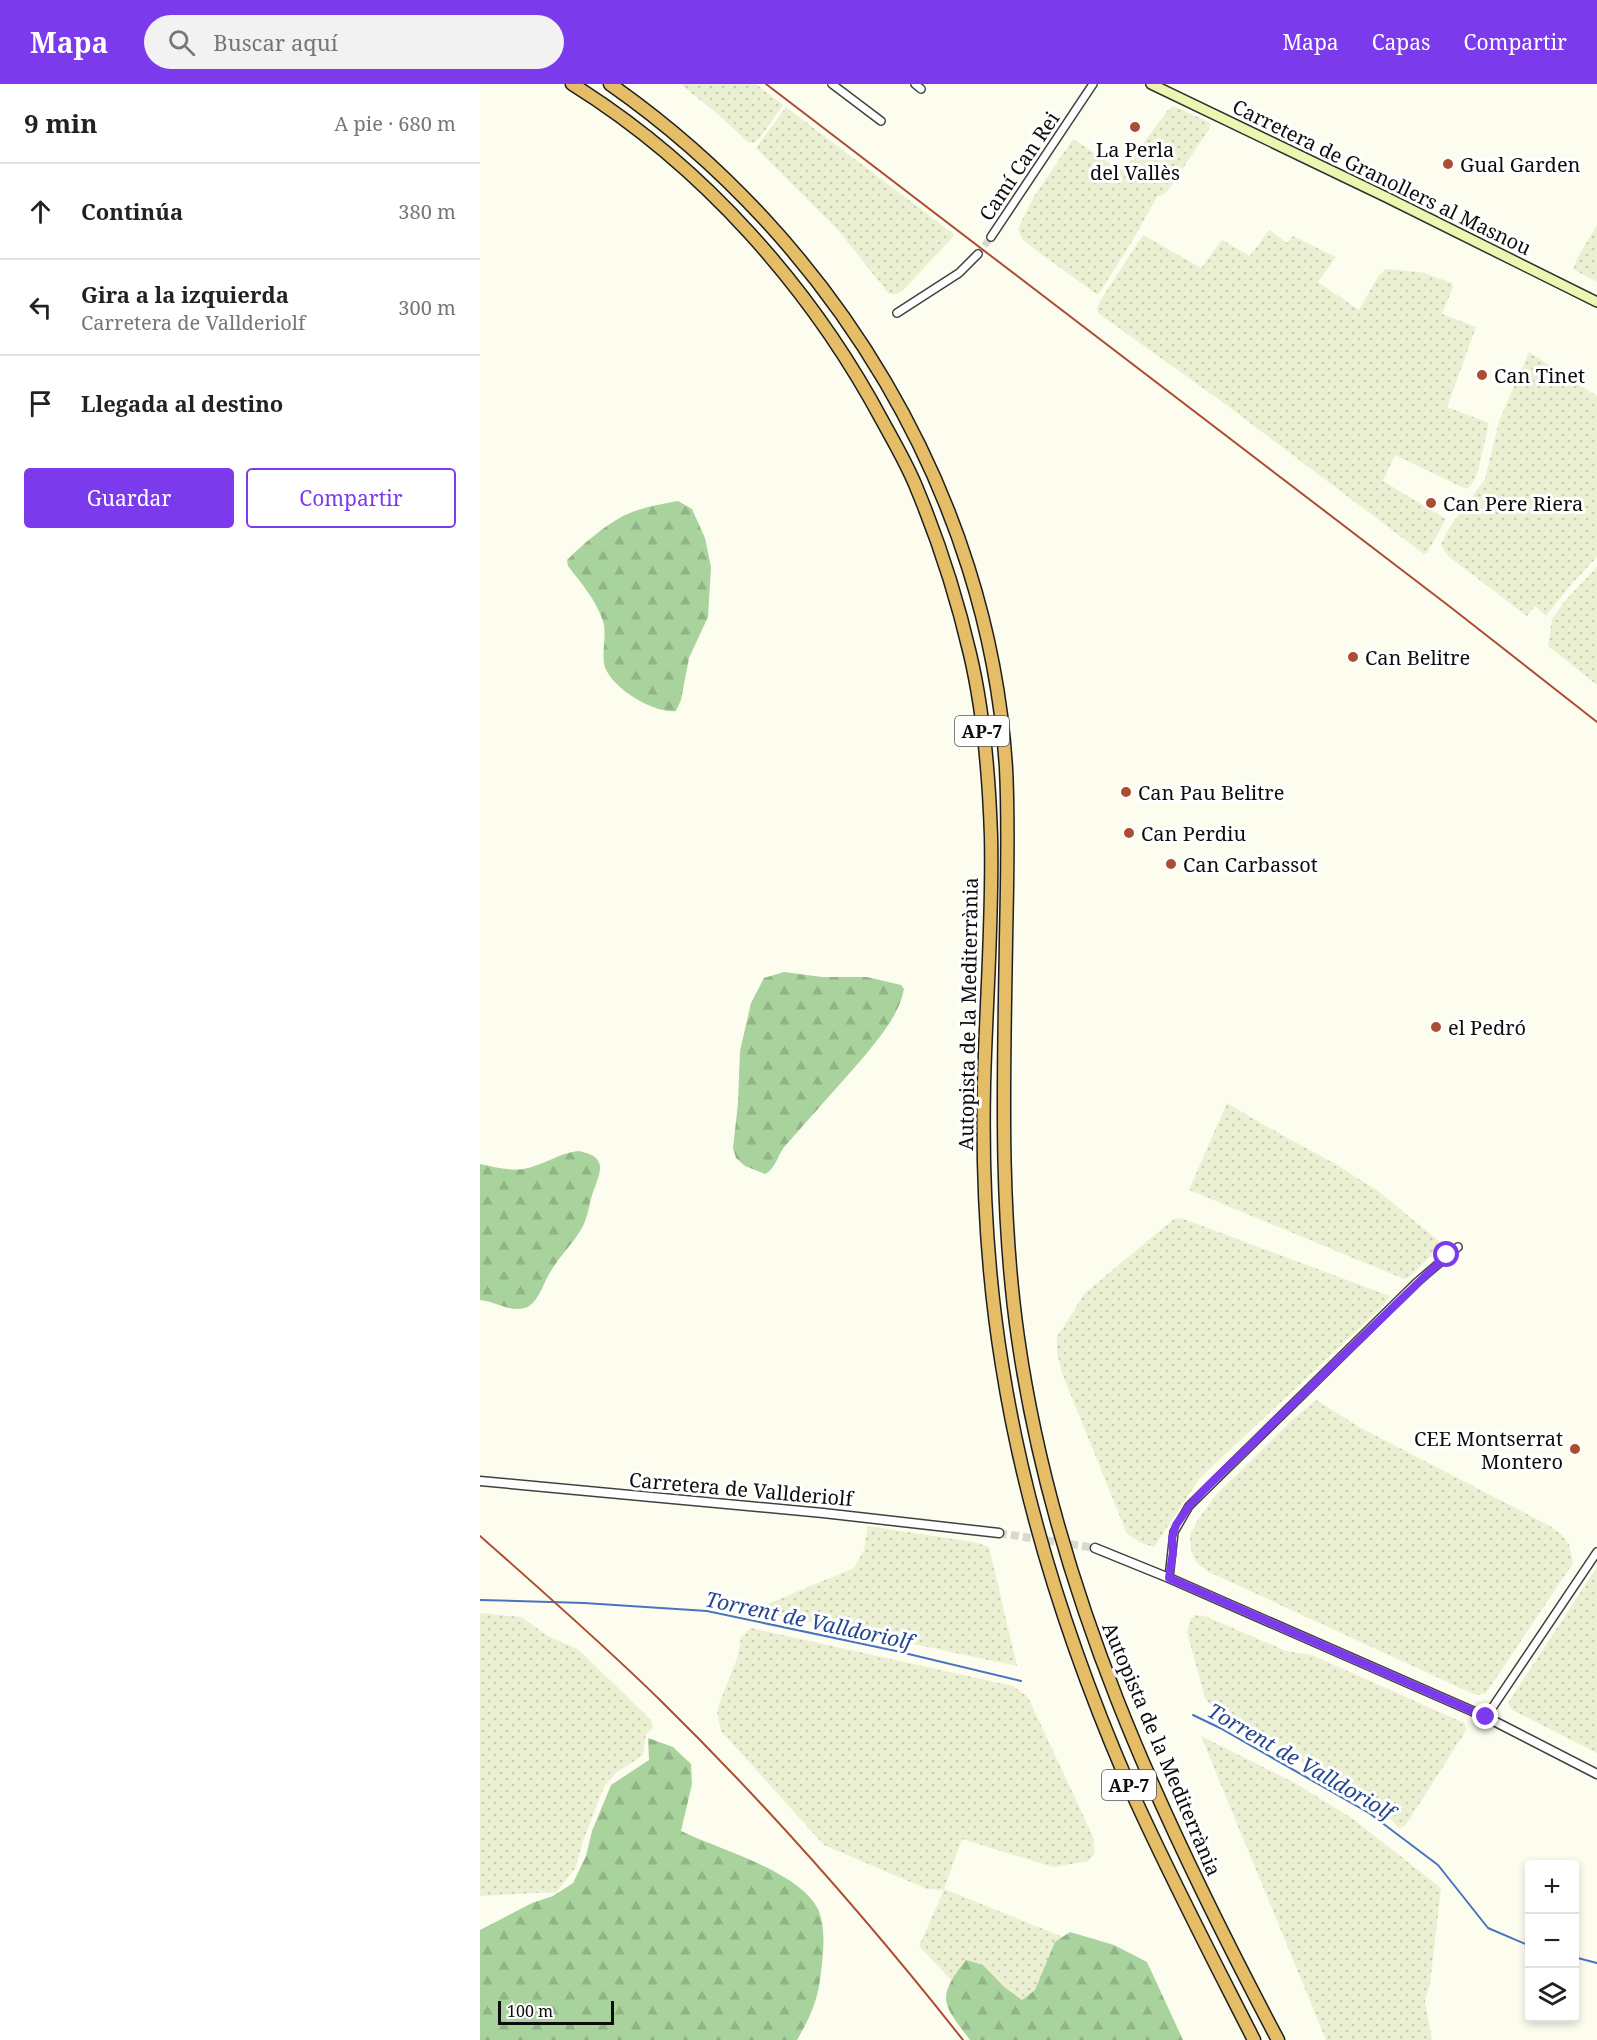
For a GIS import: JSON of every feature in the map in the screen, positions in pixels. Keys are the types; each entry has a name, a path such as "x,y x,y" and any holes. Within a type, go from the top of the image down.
{"highway":[{"name":"Autopista de la Mediterrània","path":"572,84 626,122 686,170 718,201 783,272 835,342 877,410 916,487 934,534 972,660 987,766 991,859 984,1088 986,1208 996,1321 1016,1439 1052,1579 1080,1664 1153,1836 1254,2040"},
{"name":"Autopista de la Mediterrània","path":"610,84 670,128 723,176 762,216 830,297 894,396 934,477 969,569 991,658 1006,765 1008,838 1004,1089 1006,1207 1017,1336 1038,1451 1082,1606 1129,1732 1191,1872 1278,2040"}],"main road":[{"name":"Carretera de Granollers al Masnou","path":"1151,84 1597,302"}],"street":[{"path":"832,84 881,121"},
{"name":"Camí Can Rei","path":"991,237 1093,84"},
{"path":"897,312 959,273 978,254"},
{"path":"1169,1578 1174,1532 1189,1506 1416,1284 1458,1247"},
{"name":"Carretera de Vallderiolf","path":"480,1481 823,1513 999,1533"},
{"path":"1095,1548 1169,1578 1486,1717 1597,1774"},
{"path":"1486,1717 1597,1552"}],"green space":[{"path":"680,84 756,84 783,105 759,139 753,143 748,142"},
{"path":"1173,106 1209,122 1208,131 1166,193 1157,197 1098,295 1022,239 1018,229 1033,198 1073,139 1120,170 1124,169"},
{"path":"786,107 955,235 903,290 896,294 889,294 839,231 756,148"},
{"path":"1597,225 1597,282 1573,269"},
{"path":"1269,230 1287,243 1293,236 1336,257 1318,282 1359,310 1377,278 1385,269 1420,272 1452,283 1453,287 1442,314 1476,327 1447,407 1489,423 1478,471 1472,484 1466,489 1395,455 1383,481 1446,519 1427,553 1424,554 1221,401 1098,313 1097,308 1100,301 1143,235 1201,268 1222,240 1250,256"},
{"path":"1529,352 1597,396 1597,557 1546,616 1535,606 1527,616 1448,556 1441,545 1449,528 1485,479 1499,421"},
{"path":"678,501 692,509 705,538 711,567 708,617 689,658 681,700 676,711 667,711 633,697 613,681 607,672 604,663 603,621 592,599 568,566 567,560 608,525 623,516"},
{"path":"1597,567 1597,685 1548,646 1552,619 1564,602"},
{"path":"784,972 822,977 867,977 901,985 904,989 898,1008 881,1035 786,1145 772,1168 765,1174 745,1166 736,1158 733,1148 740,1051 751,1003 764,978"},
{"path":"1227,1103 1337,1165 1378,1191 1440,1242 1435,1252 1408,1278 1404,1279 1189,1190"},
{"path":"578,1151 595,1157 599,1161 600,1173 583,1226 548,1275 542,1290 533,1303 517,1309 480,1300 480,1164 507,1169 523,1169"},
{"path":"1181,1218 1390,1296 1384,1305 1199,1479 1154,1547 1141,1543 1127,1534 1062,1373 1057,1353 1057,1337 1085,1293 1174,1219"},
{"path":"1316,1400 1361,1428 1550,1526 1569,1544 1573,1563 1486,1693 1477,1695 1469,1692 1209,1572 1196,1562 1191,1550 1190,1534 1215,1496 1292,1420"},
{"path":"868,1526 974,1542 989,1547 1017,1666 753,1610 854,1568 864,1550"},
{"path":"1597,1567 1597,1753 1512,1710 1508,1703"},
{"path":"480,1613 521,1617 548,1636 579,1650 651,1720 653,1728 646,1734 643,1755 616,1773 604,1787 583,1841 576,1867 557,1892 480,1896"},
{"path":"1195,1615 1205,1616 1286,1651 1312,1655 1464,1723 1466,1729 1462,1737 1405,1826 1399,1828 1380,1808 1215,1712 1205,1698 1187,1632 1191,1619"},
{"path":"751,1628 1013,1686 1028,1697 1094,1839 1094,1854 1088,1861 1053,1867 962,1839 944,1889 1068,1939 1045,1998 982,2013 919,1946 944,1890 927,1889 824,1845 721,1731 717,1713 719,1704 738,1656 741,1637"},
{"path":"1201,1736 1295,1783 1353,1819 1441,1888 1430,1984 1425,2000 1432,2040 1326,2040"},
{"path":"648,1738 673,1747 691,1764 692,1784 681,1831 776,1872 808,1895 818,1909 823,1936 821,1975 815,2003 803,2030 797,2040 480,2040 480,1930 532,1903 553,1896 573,1883 586,1856 592,1831 611,1785 649,1760"},
{"path":"1070,1932 1114,1945 1147,1962 1183,2040 970,2040 954,2018 946,2001 950,1984 966,1960 983,1965 1004,1987 1022,2000 1035,1990 1055,1942"}],"waterway":[{"name":"Torrent de Valldoriolf","path":"480,1600 584,1603 707,1611 896,1651 1021,1681"},
{"name":"Torrent de Valldoriolf","path":"1193,1715 1369,1813 1438,1865 1488,1928 1525,1944"},
{"name":"Torrent de Valldoriolf","path":"1579,1958 1597,1963"}],"tunnel":[{"path":"978,254 991,237"},
{"path":"999,1533 1095,1548"}],"railway":[{"path":"766,84 1449,606 1597,722"},
{"path":"480,1536 639,1680 741,1782 855,1908 963,2040"}],"place":[{"name":"La Perla del Vallès","path":"1135,127"},
{"name":"Gual Garden","path":"1448,164"},
{"name":"Can Tinet","path":"1482,375"},
{"name":"Can Pere Riera","path":"1431,503"},
{"name":"Can Belitre","path":"1353,657"},
{"name":"Can Pau Belitre","path":"1126,792"},
{"name":"Can Perdiu","path":"1129,833"},
{"name":"Can Carbassot","path":"1171,864"},
{"name":"el Pedró","path":"1436,1027"},
{"name":"CEE Montserrat Montero","path":"1575,1449"}],"route":[{"path":"1447,1255 1189,1506 1176,1525 1172,1538 1173,1552 1169,1578 1486,1717"}]}
